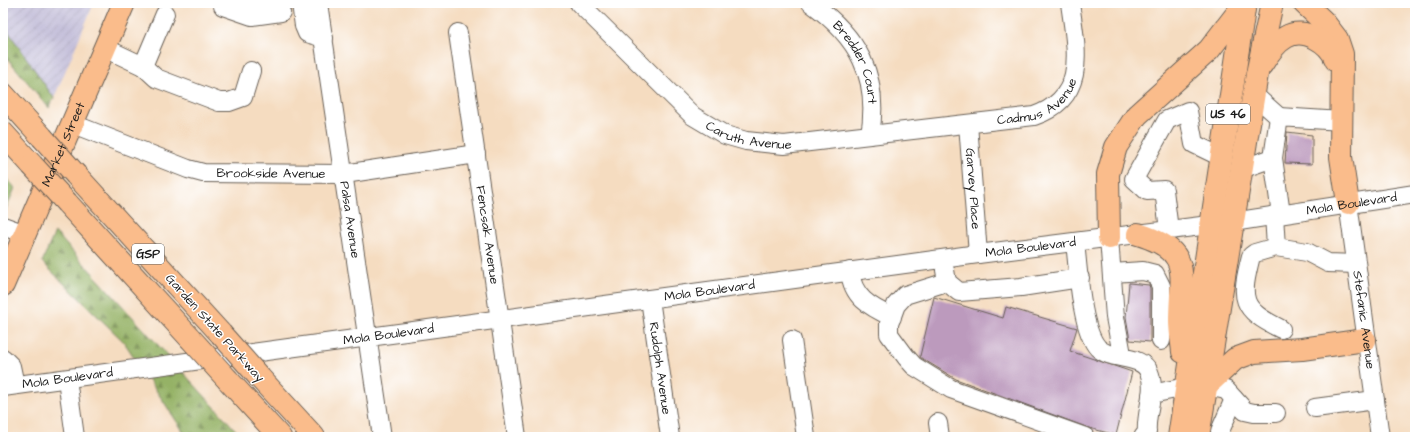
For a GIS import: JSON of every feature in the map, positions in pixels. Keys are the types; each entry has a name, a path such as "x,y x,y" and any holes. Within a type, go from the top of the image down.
{"main road":[{"name":"Market Street","path":"5,276 73,124 124,3"},
{"name":"US 46","path":"1179,437 1196,386 1221,298 1221,157 1245,3"},
{"path":"1110,238 1108,174 1116,147 1137,115 1210,50 1245,3"},
{"name":"US 46","path":"1198,431 1196,386 1222,224 1241,169 1255,84 1272,3"},
{"path":"1304,3 1324,22 1337,39 1342,54 1342,157 1348,203"},
{"path":"1255,84 1268,54 1278,42 1287,36 1298,34 1318,39 1326,44 1335,56 1342,80"},
{"name":"Garden State Parkway","path":"3,94 314,437"},
{"name":"Garden State Parkway","path":"3,133 280,437"},
{"path":"1138,234 1157,240 1175,254 1183,272 1180,322 1196,386 1235,359 1254,352 1302,349 1365,340"}],"street":[{"path":"301,3 307,33 324,38"},
{"name":"Palsa Avenue","path":"318,3 382,437"},
{"name":"Caruth Avenue","path":"579,3 693,116 725,135 746,141 784,145 968,124"},
{"name":"Bredder Court","path":"811,3 831,17 844,31 856,48 865,66 873,101 870,135"},
{"name":"Cadmus Avenue","path":"968,124 1034,116 1054,106 1063,98 1070,87 1076,71 1078,56 1070,3"},
{"path":"221,4 252,16 281,12"},
{"path":"143,66 165,14"},
{"name":"Fencsak Avenue","path":"458,33 517,437"},
{"path":"105,48 143,66 156,78 219,102 229,102 243,96 251,71"},
{"path":"1255,84 1279,116 1273,158 1278,215 1276,248"},
{"path":"1169,230 1164,190 1147,191 1134,179 1168,120 1188,110 1194,144 1221,157"},
{"path":"1279,116 1342,121"},
{"name":"Brookside Avenue","path":"73,124 188,169 203,173 344,174 476,154"},
{"name":"Garvey Place","path":"968,124 978,254"},
{"path":"1241,169 1273,158"},
{"name":"Mola Boulevard","path":"9,386 501,320 942,258 1222,224 1348,203 1415,194"},
{"name":"Stefanic Avenue","path":"1348,203 1365,340 1380,437"},
{"path":"3,226 25,234"},
{"path":"1110,238 1115,317 1121,349"},
{"path":"1075,242 1086,324 1095,344 1106,353 1144,365 1150,373 1151,395 1146,421 1148,435"},
{"path":"1281,329 1258,317 1251,310 1244,294 1251,256 1255,253 1276,248 1307,252 1328,263 1356,264"},
{"path":"942,258 947,282 959,292 1021,287 1080,278"},
{"path":"1112,273 1143,270 1155,274 1161,286 1161,341"},
{"path":"850,271 853,287 858,295 876,310 892,317"},
{"path":"947,282 905,294 896,305 889,330 890,337 914,366 931,378 960,392 1085,437"},
{"path":"1221,298 1244,294"},
{"name":"Rudolph Avenue","path":"650,299 670,437"},
{"path":"792,340 806,437"},
{"path":"3,358 11,366 9,386"},
{"path":"67,379 75,437"},
{"path":"1151,395 1196,386 1226,390 1245,410 1254,413 1276,413"},
{"path":"1198,431 1222,434 1234,399"},
{"path":"1315,408 1375,400"}],"shaded area":[{"path":"3,3 94,3 54,98 3,24"}],"green space":[{"path":"3,24 54,98 49,108 3,53"},
{"path":"3,174 15,188 3,216"},
{"path":"55,232 242,437 187,437 124,342 42,262"}],"building":[{"path":"1287,132 1312,135 1312,164 1285,163"},
{"path":"1129,283 1149,285 1150,342 1130,340 1126,317"},
{"path":"934,297 1003,318 1006,307 1077,328 1070,351 1132,372 1116,435 1089,428 956,379 921,358 920,356"}]}
